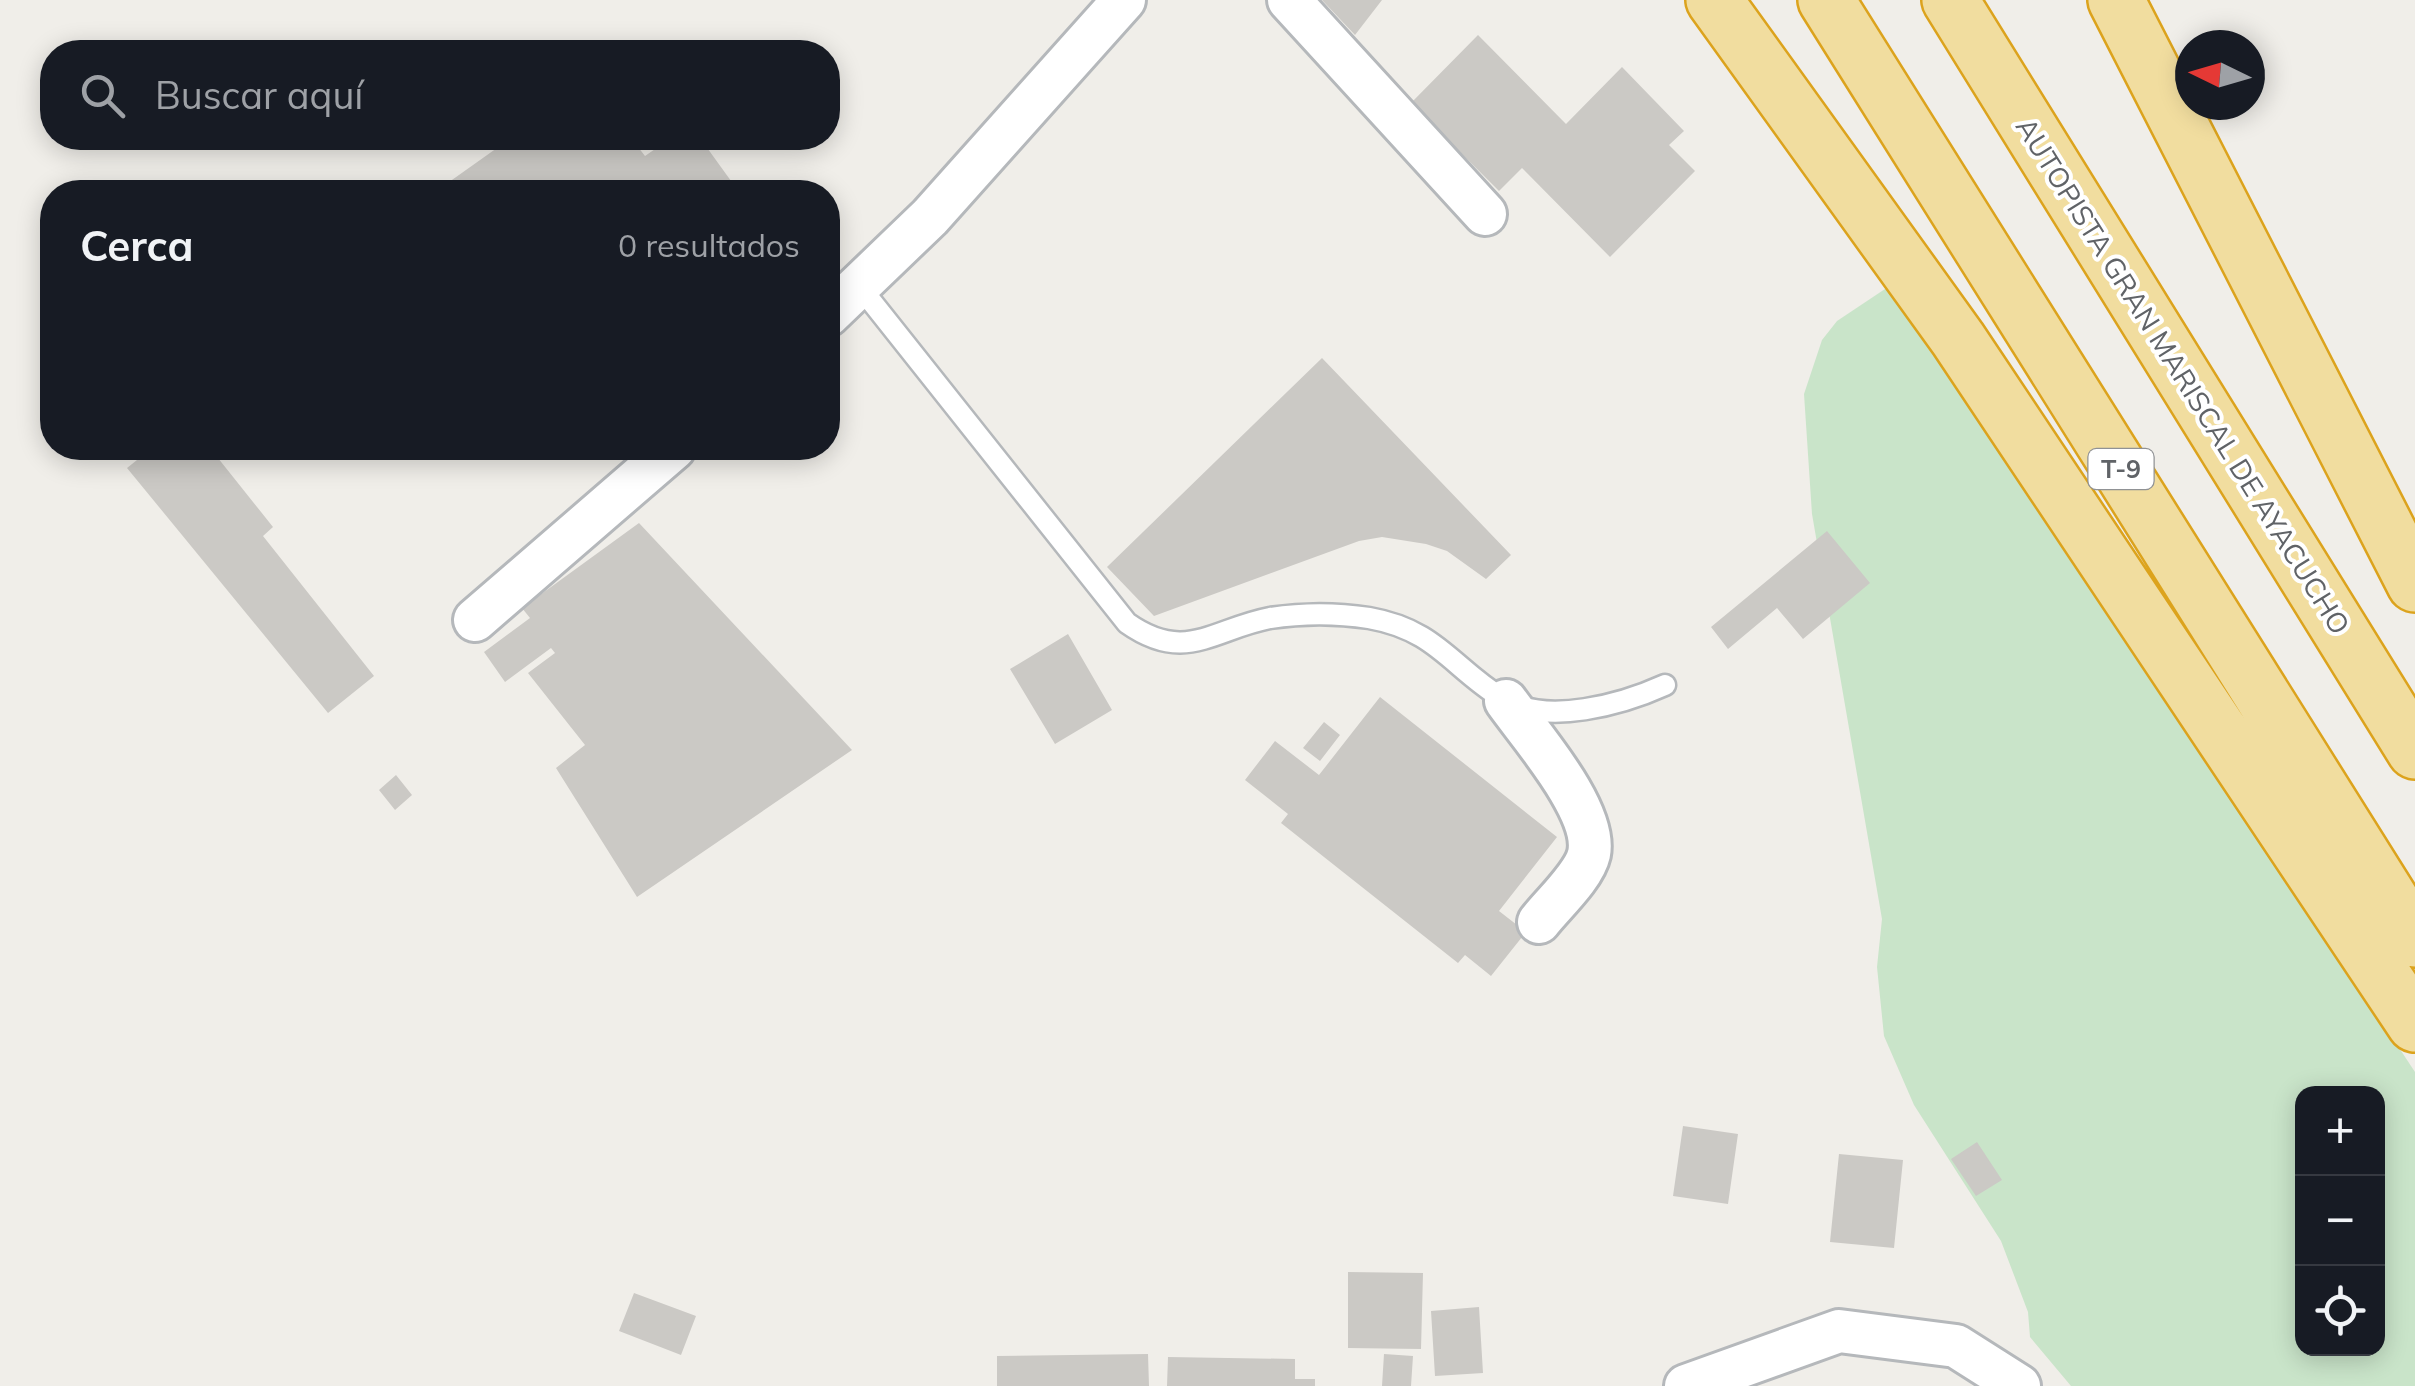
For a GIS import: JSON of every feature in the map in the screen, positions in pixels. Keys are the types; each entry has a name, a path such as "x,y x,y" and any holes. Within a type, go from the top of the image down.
{"highway":[{"path":"1714,0 1958,339 2415,1024"},
{"name":"T-9","path":"1826,0 2415,939"},
{"name":"AUTOPISTA GRAN MARISCAL DE AYACUCHO","path":"1950,0 2415,751"},
{"path":"2116,0 2415,584"}],"street":[{"path":"840,304 930,216 1124,0"},
{"path":"1288,0 1484,214"},
{"path":"475,620 660,460"},
{"path":"1506,701 1570,792 1590,833 1589,857 1540,922"},
{"path":"1686,1386 1840,1332 1956,1346 2019,1386"}],"lane":[{"path":"860,287 1127,623 1140,632 1187,644 1270,618 1369,618 1425,635 1506,701 1578,710 1623,702 1665,684"}],"green space":[{"path":"1894,283 2415,1072 2415,1386 2071,1386 2030,1337 2028,1312 2001,1241 1914,1105 1884,1036 1877,967 1882,919 1812,514 1804,394 1822,340 1837,321"}],"building":[{"path":"1322,0 1382,0 1355,35"},
{"path":"1478,35 1566,124 1622,67 1684,131 1669,145 1695,171 1610,257 1522,168 1499,191 1411,103"},
{"path":"494,150 640,150 645,156 654,150 709,150 730,180 452,180"},
{"path":"1322,358 1511,555 1486,579 1447,551 1382,537 1359,541 1154,616 1107,567"},
{"path":"137,460 220,460 273,527 263,536 374,676 328,713 127,468"},
{"path":"639,523 852,750 637,897 556,768 585,745 528,673 555,653 551,648 505,682 484,652 530,618 522,608"},
{"path":"1827,531 1870,583 1803,639 1777,608 1728,649 1711,627"},
{"path":"1068,634 1112,710 1055,744 1010,669"},
{"path":"1380,697 1557,837 1499,911 1526,932 1491,976 1465,955 1458,963 1281,823 1288,814 1245,780 1275,741 1319,775"},
{"path":"1324,722 1340,735 1320,761 1303,748"},
{"path":"396,775 412,795 395,810 379,790"},
{"path":"1683,1126 1738,1134 1728,1204 1673,1196"},
{"path":"1977,1142 2002,1180 1976,1196 1951,1159"},
{"path":"1839,1154 1903,1160 1894,1248 1830,1242"},
{"path":"1348,1272 1423,1273 1421,1349 1348,1348"},
{"path":"634,1293 696,1316 681,1355 619,1331"},
{"path":"1479,1307 1483,1373 1435,1376 1431,1311"},
{"path":"1148,1354 1149,1386 997,1386 997,1356"},
{"path":"1384,1354 1413,1356 1411,1386 1382,1386"},
{"path":"1168,1357 1295,1359 1295,1379 1315,1379 1315,1386 1167,1386"}]}
